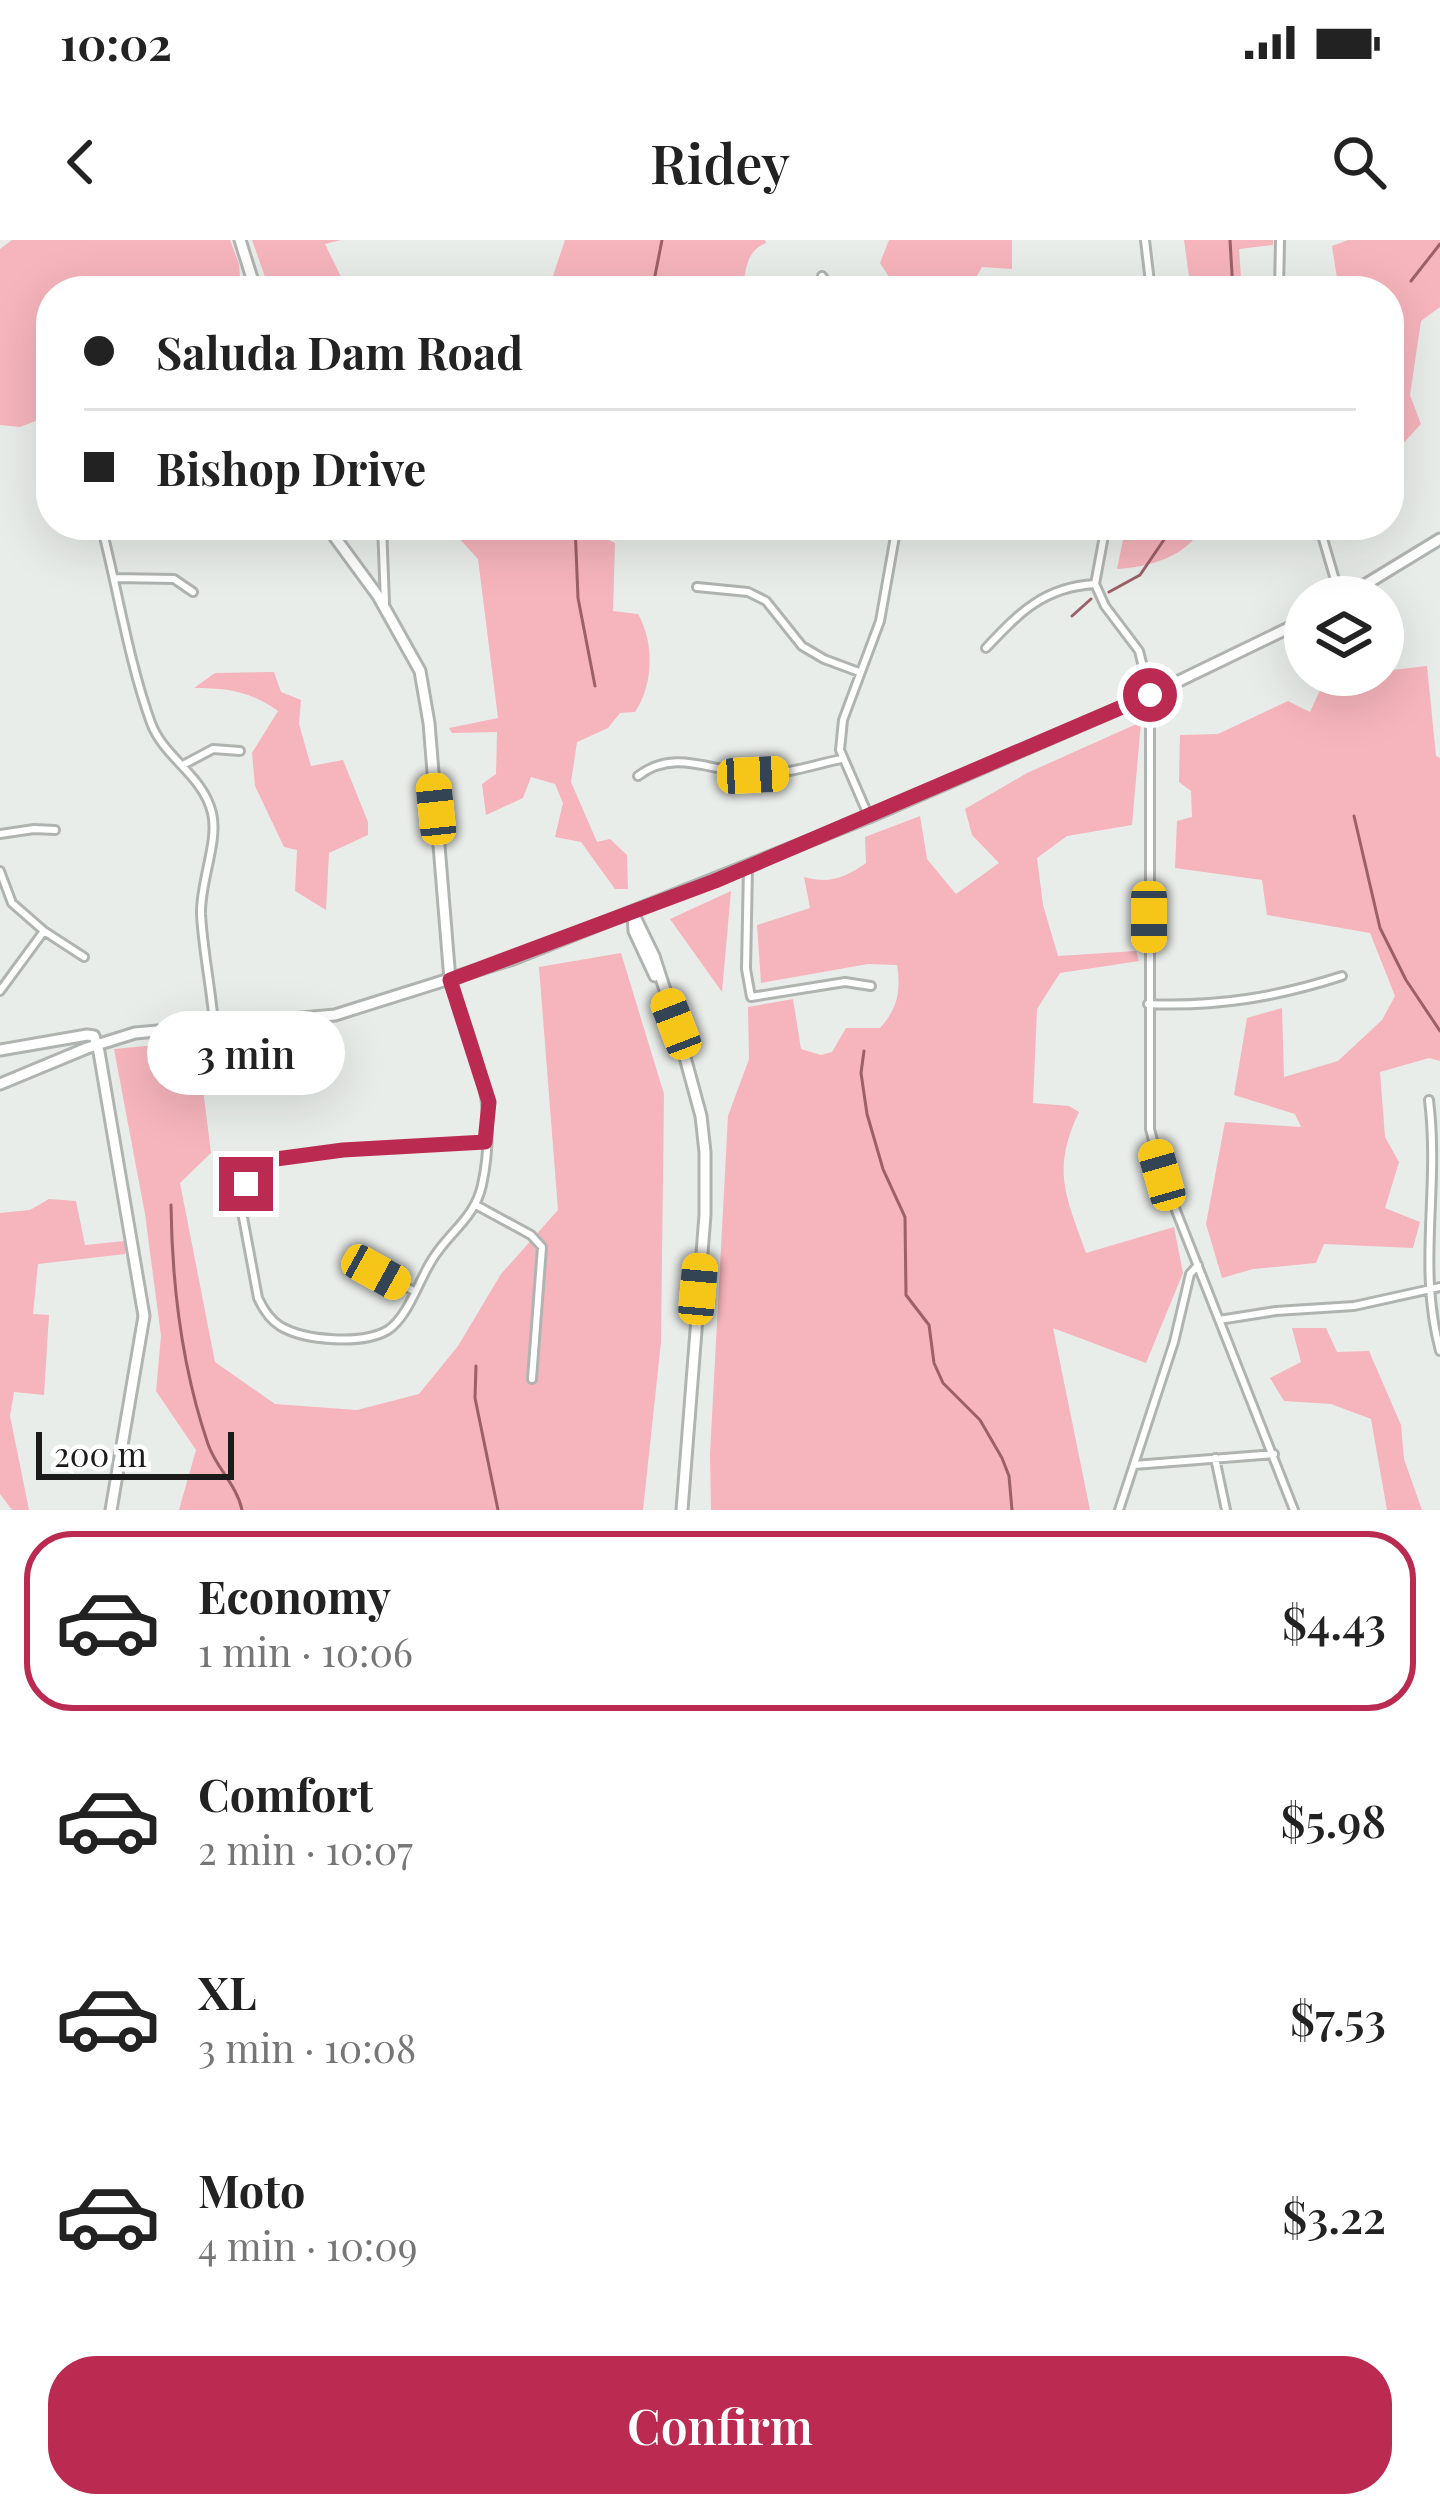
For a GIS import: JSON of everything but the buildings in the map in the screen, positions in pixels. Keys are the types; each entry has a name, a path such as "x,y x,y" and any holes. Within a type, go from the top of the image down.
{"street":[{"path":"240,240 251,276"},
{"path":"1145,240 1149,276"},
{"path":"1279,276 1280,240"},
{"path":"1378,576 1440,539"},
{"path":"105,540 151,722 168,752 204,792 214,822 201,915 214,1024"},
{"path":"337,540 385,607 415,657 423,681 450,980 489,1102 483,1181 476,1205 435,1255 393,1326 375,1335 316,1336 285,1329 272,1320 258,1298 242,1212 246,1184 261,1167 276,1159 343,1150 485,1142"},
{"path":"383,540 385,607"},
{"path":"869,817 841,759 843,720 880,621 894,540"},
{"path":"1103,540 1095,584 1105,606 1139,651 1150,695 1150,1130 1162,1175 1294,1510"},
{"path":"1324,540 1336,576"},
{"path":"115,578 174,579 193,592"},
{"path":"986,649 1017,616 1050,592 1068,585 1095,584"},
{"path":"697,586 748,592 766,601 802,646 859,672"},
{"path":"0,1084 97,1044 161,1029 335,1015 450,980 633,913 869,817 1150,695 1284,630"},
{"path":"183,765 213,749 240,751"},
{"path":"638,776 655,764 683,761 753,775 841,759"},
{"path":"0,834 55,830"},
{"path":"748,867 746,969 752,997 844,982 871,986"},
{"path":"0,871 12,903 84,957"},
{"path":"633,913 634,931 664,992 692,1077 705,1152 705,1215 682,1510"},
{"path":"0,991 44,931"},
{"path":"1148,1004 1240,1003 1342,976"},
{"path":"0,1050 88,1034 97,1044 144,1316 112,1510"},
{"path":"1429,1100 1439,1160 1428,1290 1440,1351"},
{"path":"476,1205 531,1235 542,1247 532,1379"},
{"path":"1119,1510 1174,1342 1190,1274 1198,1265"},
{"path":"376,1272 414,1291"},
{"path":"1219,1320 1354,1306 1440,1287"},
{"path":"1134,1465 1274,1454"},
{"path":"1215,1458 1226,1510"}],"shaded area":[{"path":"12,240 230,240 240,276 36,276 36,421 20,427 0,425 0,249"},
{"path":"252,240 341,240 325,244 341,276 265,276"},
{"path":"565,240 766,243 750,256 745,276 553,276"},
{"path":"889,240 1012,240 1012,269 982,267 977,276 888,276 880,263"},
{"path":"1184,240 1273,240 1273,245 1239,249 1241,276 1189,276"},
{"path":"1348,240 1440,240 1440,307 1421,321 1410,395 1421,424 1404,443 1404,276 1337,276 1332,246"},
{"path":"461,540 615,543 613,611 638,614 647,638 648,677 635,712 620,713 608,728 577,742 571,782 597,842 610,839 627,855 628,889 615,889 581,842 555,837 563,803 555,784 531,777 523,798 486,815 482,784 496,774 497,732 452,733 449,728 498,718 478,559"},
{"path":"1123,540 1193,540 1166,558 1117,569"},
{"path":"1427,666 1436,756 1440,758 1440,1061 1429,1058 1380,1072 1385,1137 1399,1162 1385,1208 1420,1222 1413,1248 1324,1244 1316,1263 1253,1269 1222,1278 1206,1224 1225,1122 1301,1127 1295,1114 1234,1095 1247,1018 1282,1008 1284,1077 1338,1061 1382,1020 1395,996 1370,933 1267,915 1262,880 1175,868 1177,821 1192,817 1191,791 1179,782 1180,735 1218,734 1288,701 1310,712 1317,696 1404,696 1404,669"},
{"path":"274,672 281,692 301,700 299,724 311,766 343,760 368,822 368,835 329,853 326,910 295,891 297,850 284,847 255,786 252,753 278,711 238,692 194,688 215,673"},
{"path":"1141,722 1132,825 1067,836 1037,858 1043,905 1058,956 1136,951 1139,961 1060,973 1037,1009 1033,1103 1069,1106 1079,1112 1065,1151 1064,1183 1086,1253 1174,1227 1183,1273 1146,1363 1053,1328 1090,1510 711,1510 728,1116 749,1059 748,1007 793,999 801,1049 821,1055 832,1052 846,1028 880,1028 898,991 897,965 868,964 761,983 757,925 810,908 804,877 829,880 851,872 866,863 865,837 920,816 927,859 956,894 999,863 972,835 965,809 1027,773"},
{"path":"731,891 722,992 670,919"},
{"path":"621,953 664,1094 661,1342 643,1510 179,1510 196,1450 156,1391 161,1336 145,1214 114,1049 197,1041 211,1153 180,1183 215,1362 275,1404 357,1410 419,1394 458,1346 501,1274 558,1210 539,967"},
{"path":"49,1199 76,1201 85,1245 125,1241 125,1254 38,1264 33,1314 49,1315 44,1395 14,1392 10,1416 29,1510 12,1510 0,1494 0,1213 30,1210"},
{"path":"1292,1328 1326,1328 1337,1352 1369,1351 1401,1425 1404,1459 1422,1510 1387,1510 1371,1419 1331,1404 1284,1401 1270,1378 1301,1362"}],"waterway":[{"path":"655,276 662,240"},
{"path":"1230,240 1232,276"},
{"path":"1411,281 1440,244"},
{"path":"576,540 578,598 595,686"},
{"path":"1109,592 1140,575 1164,540"},
{"path":"1072,616 1091,599"},
{"path":"1354,816 1380,928 1406,980 1440,1031"},
{"path":"864,1051 861,1073 867,1114 883,1169 905,1217 906,1295 929,1325 934,1363 943,1383 980,1420 1002,1458 1012,1510"},
{"path":"171,1205 176,1296 191,1386 208,1444 242,1510"},
{"path":"476,1366 475,1398 498,1510"}],"route":[{"path":"246,1184 276,1159 485,1142 489,1102 450,980 715,881 1150,695"}]}
